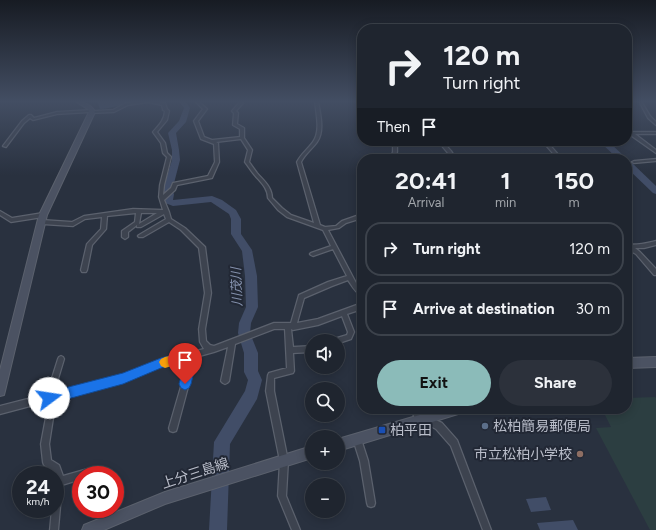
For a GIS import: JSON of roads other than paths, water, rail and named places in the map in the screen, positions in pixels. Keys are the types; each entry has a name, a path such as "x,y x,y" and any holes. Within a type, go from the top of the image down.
{"street":[{"path":"5,146 20,126"},
{"path":"0,391 42,219 86,126"},
{"path":"161,126 155,132 163,143 165,153 169,157 162,185 162,199 165,212 172,223 183,229 202,247 208,293 202,329 203,342 208,348 214,349"},
{"path":"198,126 202,138 213,141 242,138"},
{"path":"237,126 242,128 242,138 250,150 247,162 255,174 265,184 270,193 270,198 289,216 325,229 337,227 344,222 357,218"},
{"path":"318,227 306,184 301,180 303,175 299,162 302,155 315,142 319,132 319,126"},
{"path":"632,133 656,133"},
{"path":"632,135 656,152"},
{"path":"162,199 178,182 210,177 217,162 216,143 213,141"},
{"path":"445,146 451,154"},
{"path":"549,146 556,154"},
{"path":"634,162 656,160"},
{"path":"0,213 11,220 42,219 73,224 84,218 105,215 138,211 165,212"},
{"path":"125,237 125,231 137,223 138,211"},
{"path":"139,226 165,212"},
{"path":"84,270 90,244 103,229 105,215"},
{"path":"141,236 169,220"},
{"path":"325,229 350,277 357,287"},
{"path":"632,247 656,243"},
{"path":"312,254 334,247"},
{"path":"632,250 638,253 656,273"},
{"path":"296,530 282,496 284,461 269,380 271,375 291,371 291,326 301,297 350,277"},
{"path":"0,410 51,398 123,378 161,363 232,343 274,326 291,326 318,322 357,308"},
{"path":"344,314 351,332 349,337 345,338"},
{"path":"225,381 232,343"},
{"path":"290,350 305,349"},
{"path":"173,428 193,355"},
{"path":"53,466 47,462 45,444 51,398 61,359"},
{"path":"632,363 656,362"},
{"path":"418,414 422,419 439,426 454,443 487,530"},
{"path":"345,443 440,414"},
{"path":"357,439 364,461 371,503"},
{"name":"上分三島線","path":"89,530 165,498 305,454"},
{"path":"54,530 55,518"}],"water":[{"path":"546,497 551,510 531,512 526,499"},
{"path":"573,520 578,530 540,530 537,523"}],"waterway":[{"name":"川茂川","path":"179,126 172,133 176,155 175,165 167,192 169,194 168,201 173,203 212,199 233,212 236,219 236,234 247,250 251,276 252,307 245,323 244,333 251,353 251,372 255,380 252,394 222,442 218,530"},
{"path":"609,146 617,154"},
{"path":"632,168 656,191"}],"place":[{"name":"松柏簡易郵便局","path":"485,426"},
{"name":"柏平田","path":"382,430"},
{"name":"市立松柏小学校","path":"580,454"}]}
